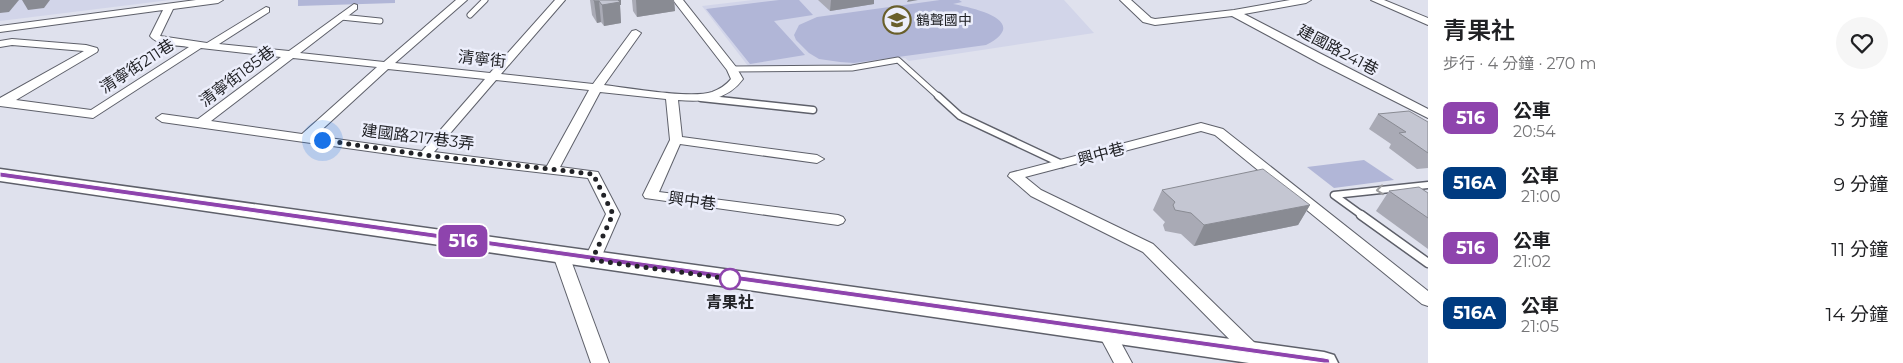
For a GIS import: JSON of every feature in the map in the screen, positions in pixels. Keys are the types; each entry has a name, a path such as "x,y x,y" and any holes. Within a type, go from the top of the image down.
{"main road":[{"path":"0,175 1324,363"}],"street":[{"path":"0,29 218,0"},
{"path":"305,138 462,0"},
{"path":"425,155 560,0"},
{"path":"678,0 732,68"},
{"path":"1125,0 1147,20 1155,22 1234,13 1306,0"},
{"path":"1376,0 1428,22"},
{"name":"清寧街","path":"170,6 155,36 158,39 204,46 292,54 385,66 700,98 719,95 731,88 737,79 732,68"},
{"name":"清寧街185巷","path":"201,123 354,7"},
{"name":"清寧街211巷","path":"2,102 93,114 266,10"},
{"name":"建國路241巷","path":"1234,13 1428,114"},
{"path":"552,169 596,88 636,33"},
{"path":"0,44 12,42 93,50 2,102"},
{"path":"672,96 676,140 817,159"},
{"name":"建國路217巷3弄","path":"162,118 425,155 593,174 613,214 592,260"},
{"name":"興中巷","path":"1254,353 1148,248 1036,193 1015,176 1201,127 1219,132 1428,300"},
{"name":"興中巷","path":"676,140 650,195 838,220"},
{"path":"561,255 600,363"},
{"path":"1107,333 1123,363"}],"lane":[{"path":"470,15 485,0"},
{"path":"341,17 380,22"},
{"path":"732,68 852,68 898,60 960,116 1062,164"},
{"path":"700,98 814,110"},
{"path":"1428,185 1334,195 1428,263"},
{"path":"1414,186 1421,191"}],"shaded area":[{"path":"0,0 170,0 0,21"},
{"path":"298,0 395,0 395,3 298,6"},
{"name":"鶴聲國中","path":"753,0 1064,0 1094,33 909,61 905,58 854,66 748,66 702,6"},
{"path":"779,0 799,0 813,15 774,21 805,55 750,64 706,9"},
{"path":"940,0 959,0 962,2 953,4 985,12 995,17 1001,23 1003,29 999,37 986,45 854,63 819,59 809,53 796,40 794,35 799,25 817,17"},
{"path":"1364,160 1394,180 1334,188 1307,167"}],"building":[{"path":"594,0 618,0 620,2 602,5 599,1"},
{"path":"1409,111 1428,122 1428,153 1399,133 1406,132 1378,114"},
{"path":"1263,169 1310,205 1204,225 1191,213 1175,210 1173,205 1175,202 1162,190"},
{"path":"1419,187 1428,193 1428,218 1389,191"}],"bus line":[{"name":"516","path":"0,175 1324,363"}],"place":[{"name":"鶴聲國中","path":"897,20"},
{"name":"青果社","path":"730,279"}],"route":[{"path":"322,140 425,155 593,174 613,214 592,260 730,279"}]}
